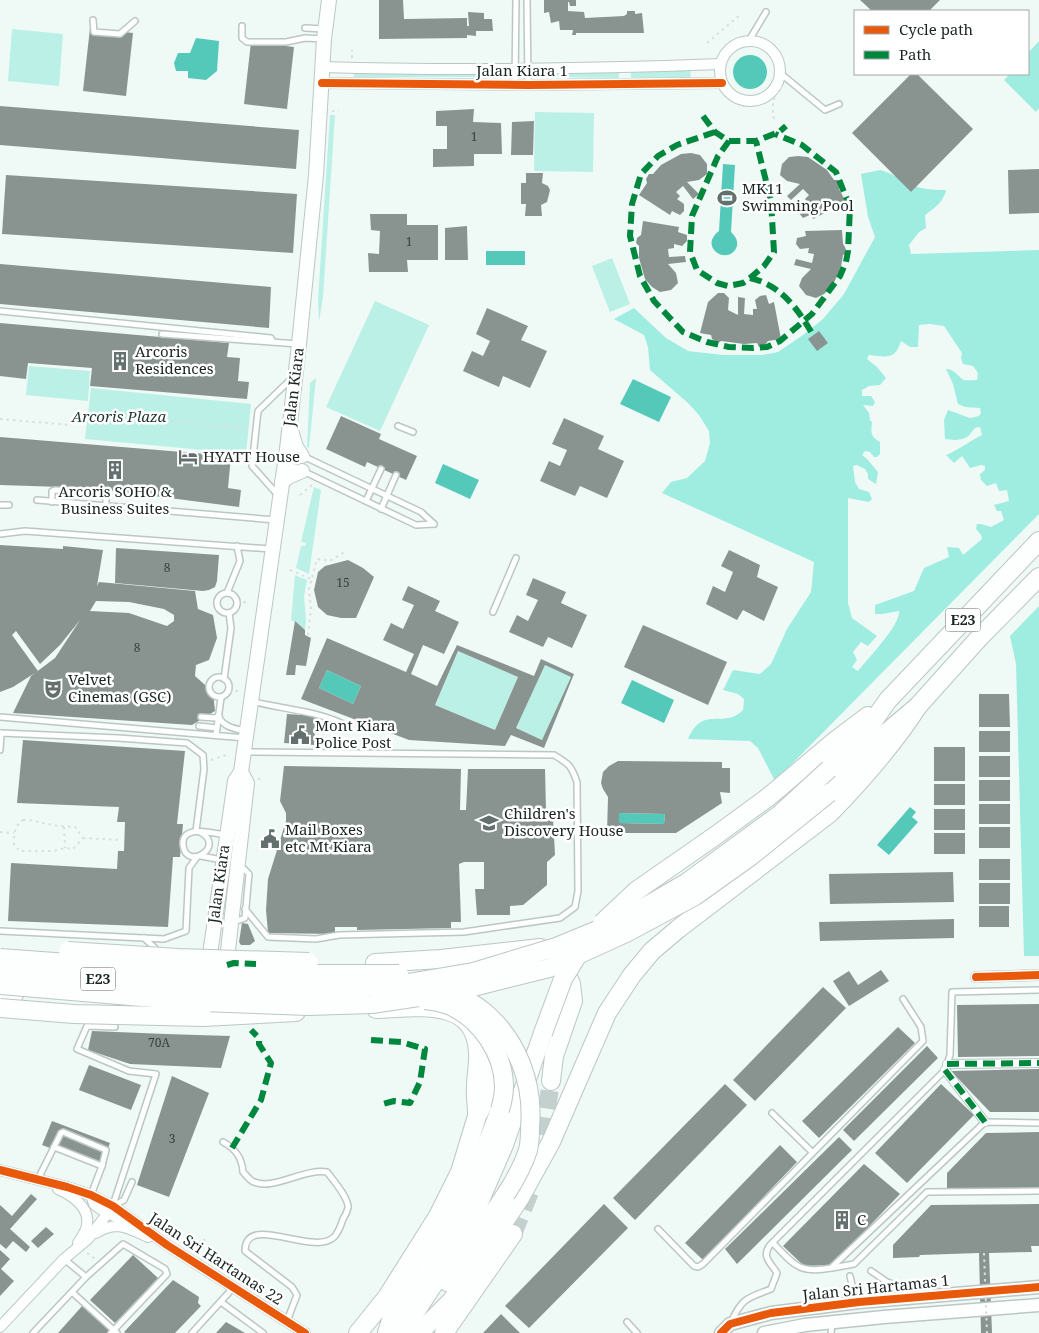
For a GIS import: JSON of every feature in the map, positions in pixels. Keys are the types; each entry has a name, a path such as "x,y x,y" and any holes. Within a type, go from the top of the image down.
{"highway":[{"name":"E23","path":"888,700 1039,541"},
{"name":"E23","path":"918,706 978,638 1039,577"},
{"path":"211,990 335,989 402,984 473,972 556,947 612,924 686,883 779,815 829,769 869,727 888,700"},
{"path":"398,1333 410,1320 438,1276 475,1212 504,1145 562,979 582,946 606,918 636,891 766,798 888,700"},
{"path":"421,1330 452,1300 520,1198 551,1142 607,1013 632,975 652,951 678,929 830,813 851,792 899,736 918,706"},
{"path":"0,985 201,1002 308,1006 372,1004 432,996 549,968 626,933 695,896 751,856 829,793 885,734 918,706"},
{"path":"0,948 178,958 375,963 441,959 540,948 550,951 562,964 571,984 572,1001 554,1056 551,1081"},
{"path":"211,990 419,974 454,967 507,951"},
{"path":"0,958 243,974 396,973 416,977 441,986 484,1011 511,1043 520,1061 529,1089 531,1119 529,1148 519,1173 442,1288 421,1330"},
{"name":"E23","path":"0,972 211,990"},
{"path":"211,990 258,999 405,988 441,980 454,981 466,985 481,997 491,1016 495,1056 490,1091 477,1116 460,1172 438,1216 387,1297 358,1333"},
{"path":"0,995 221,1008 275,1007 391,998 427,1000 451,1006 468,1016 490,1041 502,1067 504,1088 500,1110 458,1212 425,1270 391,1320 387,1333"},
{"path":"0,1008 74,1014 203,1017 425,1008 442,1009 466,1020 473,1029 478,1052 477,1116"},
{"path":"444,1333 514,1234"}],"main road":[{"name":"Jalan Kiara","path":"211,990 210,953 226,835 235,782 241,772 271,549 290,427 316,175 322,67 329,0"},
{"path":"290,427 296,447 302,456"},
{"path":"282,482 302,471"},
{"name":"Jalan Kiara","path":"211,990 231,923 247,783 241,772"},
{"path":"0,972 119,980 211,990"},
{"path":"0,989 211,990"}],"street":[{"path":"748,42 758,43 767,47 774,54 783,76 778,80 771,92 760,100 743,100 734,97 727,91 722,83 720,64 724,55 731,48 748,42"},
{"name":"Jalan Kiara 1","path":"322,67 528,69 626,68 720,64"},
{"name":"Jalan Kiara 1","path":"322,83 528,85 722,83"},
{"path":"976,977 1006,975 1039,976"},
{"path":"946,1067 1039,1063"},
{"path":"946,1067 985,1122"},
{"path":"0,1170 38,1179 71,1196 81,1205 88,1224 73,1251"},
{"name":"Jalan Sri Hartamas 22","path":"38,1179 91,1194 111,1210 305,1333"},
{"path":"0,1327 64,1259 88,1239 111,1210"},
{"name":"Jalan Sri Hartamas 22","path":"88,1239 107,1227 115,1225 127,1228 167,1245"},
{"name":"Jalan Sri Hartamas 1","path":"728,1325 771,1313 859,1302 1039,1287"},
{"path":"859,1302 861,1319"},
{"name":"Jalan Sri Hartamas 1","path":"764,1333 805,1325 831,1328 861,1319 1039,1305"}],"lane":[{"path":"515,85 516,0"},
{"path":"527,0 528,85"},
{"path":"748,42 766,12"},
{"path":"92,20 94,32 112,33 122,33 136,21"},
{"path":"242,26 242,38 247,42 286,42 325,34"},
{"path":"304,28 325,34"},
{"path":"783,76 825,110 839,104"},
{"path":"0,311 117,326 271,338 272,342"},
{"path":"162,334 299,344"},
{"path":"279,498 252,466 258,411 296,374"},
{"path":"398,426 413,432"},
{"path":"286,456 302,456 373,488 422,512 434,524 416,525 381,509 302,471 286,456"},
{"path":"366,501 381,468"},
{"path":"381,509 396,475"},
{"path":"52,502 52,491 55,490 103,493 106,494 106,506"},
{"path":"36,500 277,520"},
{"path":"0,504 9,505"},
{"path":"0,534 25,530 271,549"},
{"path":"228,593 240,561 237,546"},
{"path":"493,612 516,558"},
{"path":"228,593 236,598 238,604 235,610 229,613 220,610 217,604 221,595 228,593"},
{"path":"224,679 230,628 229,613"},
{"path":"216,735 221,698 229,691 229,684 224,679 215,678 208,686 211,695 221,698"},
{"path":"251,701 272,707 324,716 341,723"},
{"path":"201,717 215,718 219,716"},
{"path":"219,716 220,721 233,728 245,740"},
{"path":"0,717 216,735 245,740 554,755 572,769 576,782 578,891 575,907 560,918 464,932 339,935 316,939 268,938 246,909"},
{"path":"198,726 217,728"},
{"path":"0,750 1,733 187,743 203,755 204,762 198,831"},
{"path":"0,931 164,939 186,931 189,868 199,856 208,850 209,841 204,834 198,831"},
{"path":"223,860 189,855 183,845 185,837 192,832 198,831 226,835"},
{"path":"231,923 245,918 249,874 238,863"},
{"path":"144,938 155,948 156,955 151,970 145,975"},
{"path":"119,980 137,977"},
{"path":"728,1325 739,1304 770,1289 777,1274 765,1255 771,1244 946,1067 950,1054 952,992 1039,990"},
{"path":"658,1229 694,1266 698,1267 703,1264 923,1041 921,1027 903,999"},
{"path":"111,1210 156,1074 129,1071 77,1049 87,1026 115,1027"},
{"path":"772,1113 812,1152"},
{"path":"831,1268 985,1122 1039,1123"},
{"path":"38,1179 61,1133 72,1136 106,1150 91,1194"},
{"path":"223,1142 232,1148 242,1161 243,1172 252,1181 266,1184 317,1170 327,1172 339,1187 346,1202 348,1208 341,1226 328,1241 314,1244 262,1234 252,1236 247,1242 245,1251 292,1287 297,1295 287,1321"},
{"path":"54,1147 102,1166"},
{"path":"111,1210 124,1200 132,1182"},
{"path":"771,1244 792,1263 804,1270 816,1271 854,1264 927,1192 1039,1191"},
{"path":"33,1333 86,1277 123,1244 165,1269 167,1274 114,1332 73,1292"},
{"path":"64,1259 86,1277"},
{"path":"871,1271 887,1282 902,1287 911,1298"},
{"path":"850,1276 854,1294 859,1302"},
{"path":"192,1333 233,1288"},
{"path":"221,1302 263,1333"},
{"path":"627,1322 637,1333"}],"path":[{"path":"708,42 741,14"},
{"path":"774,119 772,107 774,96 783,76"},
{"path":"0,419 71,425 76,412 256,429"},
{"path":"300,495 314,483"},
{"path":"308,635 311,608 309,589 317,559 330,561 346,551"},
{"path":"290,570 311,580"},
{"path":"238,604 246,602"},
{"path":"229,691 238,691"},
{"path":"204,762 229,754"},
{"path":"83,838 73,849 65,848 54,851 20,852 14,845 14,833 19,823 23,820 74,827 83,838 121,840"},
{"path":"64,827 65,848"},
{"path":"0,832 14,833"},
{"path":"198,1248 205,1239"},
{"path":"984,1253 987,1333"}],"green space":[{"path":"12,29 63,34 59,86 8,81"},
{"path":"631,69 690,69 691,78 631,78"},
{"path":"502,70 502,77 354,77 354,71"},
{"path":"542,70 619,70 619,78 543,77"},
{"path":"535,112 594,113 593,172 534,171"},
{"path":"330,115 335,115 323,297 319,322 318,300"},
{"path":"612,258 630,304 610,312 592,266"},
{"path":"375,301 429,325 380,431 326,407"},
{"path":"29,366 90,371 88,401 26,395"},
{"path":"316,378 309,448 307,447 310,383"},
{"name":"Arcoris Plaza","path":"91,388 251,404 246,454 85,439"},
{"path":"314,487 321,490 309,574 296,568 301,546 305,546 306,543 301,542"},
{"path":"295,575 307,580 304,596 305,630 291,620"},
{"path":"458,651 518,677 495,730 435,705"},
{"path":"545,665 571,677 542,740 516,728"}],"shaded area":[{"path":"196,38 219,41 217,71 206,80 188,78 188,71 176,71 174,63 178,53 190,53"},
{"path":"1039,41 1039,108 1036,112 1004,80 1009,75 1029,75 1029,52"},
{"path":"750,55 762,60 767,72 762,84 750,89 738,84 733,72 738,60"},
{"name":"MK11 Swimming Pool","path":"723,164 735,165 731,232 736,238 737,246 728,255 717,253 713,249 712,243 713,237 719,231"},
{"path":"880,170 918,187 946,190 936,207 925,215 926,228 919,232 909,245 911,254 1039,250 1039,514 775,781 758,748 750,741 688,739 700,723 707,720 736,716 743,710 744,699 738,694 723,690 733,670 760,674 771,664 787,629 811,592 814,562 662,493 671,482 687,478 705,461 710,443 709,431 699,415 688,403 650,370 648,347 644,335 614,319 634,308 666,338 688,351 723,355 762,355 778,352 823,319 844,294 875,237 868,217 861,174","holes":["919,325 944,326 962,353 963,364 973,366 978,373 977,380 964,380 952,370 946,369 953,384 958,404 965,407 980,408 981,413 979,416 970,418 948,410 944,420 945,439 956,440 964,438 977,427 980,427 982,435 946,455 954,463 962,456 970,468 981,465 985,466 985,470 980,474 981,480 987,486 996,483 999,491 1007,490 1009,501 994,505 997,511 1001,511 1004,520 991,527 977,524 976,529 982,539 963,555 959,548 947,547 949,557 924,568 914,591 875,605 875,614 899,611 898,617 883,642 858,671 852,667 857,660 853,652 861,642 868,646 877,636 852,618 848,603 848,498 869,502 872,499 869,492 859,489 855,482 853,466 857,465 865,469 868,479 876,484 878,472 862,455 865,451 870,452 874,457 880,454 880,442 873,436 871,431 872,422 869,413 863,405 873,406 875,402 871,396 862,396 862,390 869,386 880,385 886,378 867,359 869,355 890,356 899,347 901,341 910,347 918,347"]},
{"path":"486,251 525,251 525,265 486,265"},
{"path":"633,379 671,397 659,422 620,404"},
{"path":"443,464 479,480 470,499 435,483"},
{"path":"1039,606 1039,956 1024,956 1016,664 1010,636"},
{"path":"327,670 361,686 353,704 319,688"},
{"path":"632,680 674,700 664,723 621,703"},
{"path":"910,807 916,812 912,817 918,822 889,855 877,845"},
{"path":"619,813 665,814 664,824 619,823"}],"building":[{"path":"379,0 403,0 404,19 467,18 467,26 469,26 468,12 484,13 484,19 492,19 493,31 476,31 476,36 467,35 467,38 379,39"},
{"path":"544,0 576,0 576,6 570,6 568,2 568,11 584,12 585,18 624,16 627,14 627,11 635,11 635,14 642,13 644,33 576,33 576,35 572,35 573,30 560,30 559,21 551,23 549,12 544,13"},
{"path":"860,0 940,0 930,10 871,10"},
{"path":"90,28 133,33 126,96 83,91"},
{"path":"251,42 294,47 287,109 244,104"},
{"path":"910,75 918,75 973,129 911,192 852,133"},
{"path":"0,106 299,130 296,169 0,145"},
{"path":"474,109 473,122 501,123 502,154 474,154 474,166 433,167 433,149 447,149 447,126 436,126 436,111"},
{"path":"534,121 533,155 511,155 512,122"},
{"path":"691,153 700,155 707,164 707,174 699,180 687,182 699,194 693,199 683,186 676,192 680,196 677,199 684,204 684,211 680,215 672,211 670,215 639,195 647,183 646,179 649,174 653,174 661,165 681,154"},
{"path":"789,157 808,157 827,170 834,180 838,180 839,189 846,202 813,219 812,214 803,218 799,213 800,207 808,203 805,199 809,195 803,189 791,200 787,196 800,184 787,181 780,175 782,164"},
{"path":"1039,169 1039,213 1009,214 1008,170"},
{"path":"526,173 543,173 542,183 548,186 550,190 547,202 541,205 542,216 525,216 526,204 521,204 521,183 526,183"},
{"path":"6,175 297,194 293,253 2,234"},
{"path":"370,214 407,214 407,225 438,225 438,260 407,260 408,272 369,272 368,253 379,254 380,231 371,230"},
{"path":"643,221 679,227 678,232 687,235 687,241 682,246 674,244 674,248 668,249 669,257 685,256 686,262 668,264 676,273 678,283 671,290 660,292 645,279 639,258 639,246 636,243 637,238 641,235"},
{"path":"467,226 468,260 445,260 445,228"},
{"path":"842,230 843,244 847,253 843,255 841,267 832,287 816,298 806,295 799,286 802,278 811,269 794,265 796,259 812,263 814,254 808,253 809,248 800,249 796,244 797,238 806,236 805,231"},
{"path":"0,264 271,287 269,328 0,304"},
{"path":"718,293 724,293 729,298 728,310 738,315 738,297 745,298 744,314 753,315 753,309 757,309 755,300 760,296 766,295 769,304 774,302 781,339 768,341 765,345 759,347 757,343 744,344 721,341 718,343 712,339 711,335 700,333 708,302"},
{"path":"487,308 528,326 521,340 547,351 530,388 503,376 499,387 463,371 472,351 483,356 490,341 476,334"},
{"name":"Arcoris Residences","path":"0,323 229,343 227,357 240,358 238,381 249,382 247,399 90,386 92,368 28,363 26,379 0,376"},
{"path":"819,331 828,343 817,351 808,339"},
{"path":"341,416 381,434 379,439 417,456 406,480 367,462 365,467 326,449"},
{"path":"564,418 604,436 598,449 624,461 607,498 580,486 575,496 540,481 549,461 560,466 567,450 552,444"},
{"name":"Arcoris SOHO & Business Suites","path":"0,437 231,456 228,488 241,490 239,507 92,488 0,485"},
{"path":"0,545 63,549 63,546 103,550 97,586 99,582 195,591 198,609 213,615 217,638 209,660 196,665 195,676 213,692 215,711 192,725 13,713 31,676 36,672 13,687 0,692","holes":["96,601 129,602 164,609 174,615 174,621 167,626 129,613 90,611","80,620 55,658 38,671 12,635 16,631 40,664 60,645"]},
{"path":"116,548 219,555 215,587 203,591 115,583"},
{"path":"729,550 760,565 757,577 778,587 764,621 743,610 737,620 706,604 713,586 725,592 733,572 721,566"},
{"path":"348,560 363,568 374,577 356,618 341,618 327,615 318,607 314,590 318,572 325,566"},
{"path":"533,578 566,592 561,603 587,615 572,648 548,637 543,647 509,632 517,615 528,621 538,600 526,595"},
{"path":"408,586 440,601 435,611 459,622 444,654 423,645 411,674 437,686 457,645 534,676 541,659 574,674 544,748 511,735 505,746 409,740 301,699 327,638 406,672 414,654 383,640 391,623 403,629 414,605 402,600","holes":["458,651 518,677 495,730 435,705","545,665 571,677 542,740 516,728","327,670 361,686 353,704 319,688"]},
{"path":"295,621 305,630 305,635 311,638 306,666 296,665 295,675 286,675"},
{"path":"643,625 727,662 708,705 624,667"},
{"path":"979,694 1009,694 1010,727 979,727"},
{"name":"Mont Kiara Police Post","path":"287,714 316,716 314,745 284,743"},
{"path":"979,731 1010,731 1010,752 979,752"},
{"path":"23,740 185,751 177,824 183,824 180,857 173,857 168,927 8,921 11,863 117,869 118,851 124,851 125,822 117,822 119,807 17,803"},
{"path":"934,747 965,747 965,781 934,781"},
{"path":"979,756 1010,756 1010,777 979,777"},
{"path":"618,761 722,762 722,768 730,768 730,793 720,792 722,803 676,833 607,833 608,797 601,783 603,772","holes":["619,813 665,814 664,824 619,823"]},
{"path":"284,766 461,769 460,810 466,810 468,769 545,769 546,810 553,818 555,855 547,862 547,885 523,905 510,906 510,915 477,915 475,889 484,889 484,862 464,862 459,864 461,922 451,922 451,928 357,930 357,927 335,927 335,934 268,933 266,910 268,879 286,821 286,813 280,801"},
{"path":"979,780 1010,780 1010,801 979,801"},
{"path":"934,784 965,784 965,805 934,805"},
{"path":"979,804 1010,804 1010,824 979,824"},
{"path":"934,809 965,809 965,830 934,830"},
{"path":"979,827 1010,827 1010,848 979,848"},
{"path":"934,833 965,833 965,854 934,854"},
{"path":"979,859 1010,859 1010,880 979,880"},
{"path":"953,872 954,902 830,904 829,874"},
{"path":"979,883 1010,883 1010,904 979,904"},
{"path":"979,906 1009,906 1009,927 979,927"},
{"path":"954,919 954,938 820,941 819,922"},
{"path":"242,923 248,924 255,941 250,945 241,945 239,942"},
{"path":"881,970 889,981 849,1006 833,981 849,971 858,985"},
{"path":"823,987 846,1008 755,1101 733,1080"},
{"path":"1039,1004 1039,1056 958,1057 957,1005"},
{"path":"898,1027 915,1043 819,1138 802,1121"},
{"path":"92,1031 230,1036 221,1068 130,1064 88,1050"},
{"path":"927,1046 938,1058 854,1141 843,1130"},
{"path":"89,1065 141,1085 131,1110 79,1090"},
{"path":"1039,1069 1039,1112 990,1112 951,1071"},
{"path":"172,1076 209,1093 169,1197 137,1185"},
{"path":"725,1084 747,1105 635,1220 613,1198"},
{"path":"941,1084 974,1115 907,1183 875,1153"},
{"path":"52,1121 110,1143 101,1167 42,1145"},
{"path":"1039,1132 1039,1190 947,1191 947,1173 986,1133"},
{"path":"839,1137 852,1150 737,1264 725,1249"},
{"path":"780,1145 797,1162 703,1260 685,1243"},
{"name":"C","path":"864,1164 900,1194 832,1265 804,1266 783,1246"},
{"path":"31,1194 37,1199 10,1229 30,1247 26,1252 13,1241 6,1249 0,1244 0,1205 12,1216"},
{"path":"604,1204 628,1228 529,1328 505,1306"},
{"path":"1039,1204 1039,1246 1031,1246 1032,1252 989,1253 992,1333 981,1333 979,1253 893,1258 893,1245 931,1205"},
{"path":"46,1227 54,1234 38,1248 31,1241"},
{"path":"0,1250 10,1259 1,1269 14,1281 0,1296"},
{"path":"133,1255 158,1278 115,1323 90,1300"},
{"path":"173,1280 199,1297 198,1303 201,1306 175,1333 124,1332"},
{"path":"83,1305 111,1330 108,1333 58,1333"},
{"path":"501,1314 520,1333 483,1333"},
{"path":"226,1322 245,1333 216,1333"}],"tunnel":[{"path":"539,1162 551,1081"},
{"path":"513,1234 532,1187"}],"marked path":[{"path":"703,116 715,132 729,141 756,141 779,132 786,126"},
{"path":"715,132 677,145 658,156 641,174 632,204 630,236 640,276 654,301 683,332 707,342 729,347 753,348 767,347 780,341 812,314 840,276 848,251 850,207 836,172 802,145 775,134"},
{"path":"729,141 718,156 692,216 690,252 697,270 717,283 728,286 743,283 750,278 764,266 774,252 771,201 756,141"},
{"path":"750,278 761,281 780,292 795,307 813,335"},
{"path":"227,965 234,963 256,964"},
{"path":"232,1148 261,1100 271,1063 259,1044 259,1038 251,1030"},
{"path":"371,1040 401,1042 425,1049 420,1082 410,1103 394,1101 383,1104"},
{"path":"947,1064 1039,1063"},
{"path":"945,1070 985,1122"}],"cycle path":[{"path":"322,83 528,85 722,83"},
{"path":"976,977 1039,975"},
{"path":"0,1170 67,1187 91,1195 113,1206 167,1245 305,1333"},
{"path":"721,1333 730,1324 771,1313 859,1302 1039,1287"}],"place":[{"name":"MK11 Swimming Pool","path":"727,198"},
{"name":"Arcoris Residences","path":"120,361"},
{"name":"HYATT House","path":"188,457"},
{"name":"Arcoris SOHO & Business Suites","path":"115,470"},
{"name":"Velvet Cinemas (GSC)","path":"53,689"},
{"name":"Mont Kiara Police Post","path":"300,735"},
{"name":"Children's Discovery House","path":"489,823"},
{"name":"Mail Boxes etc Mt Kiara","path":"270,839"},
{"name":"C","path":"842,1220"}]}
